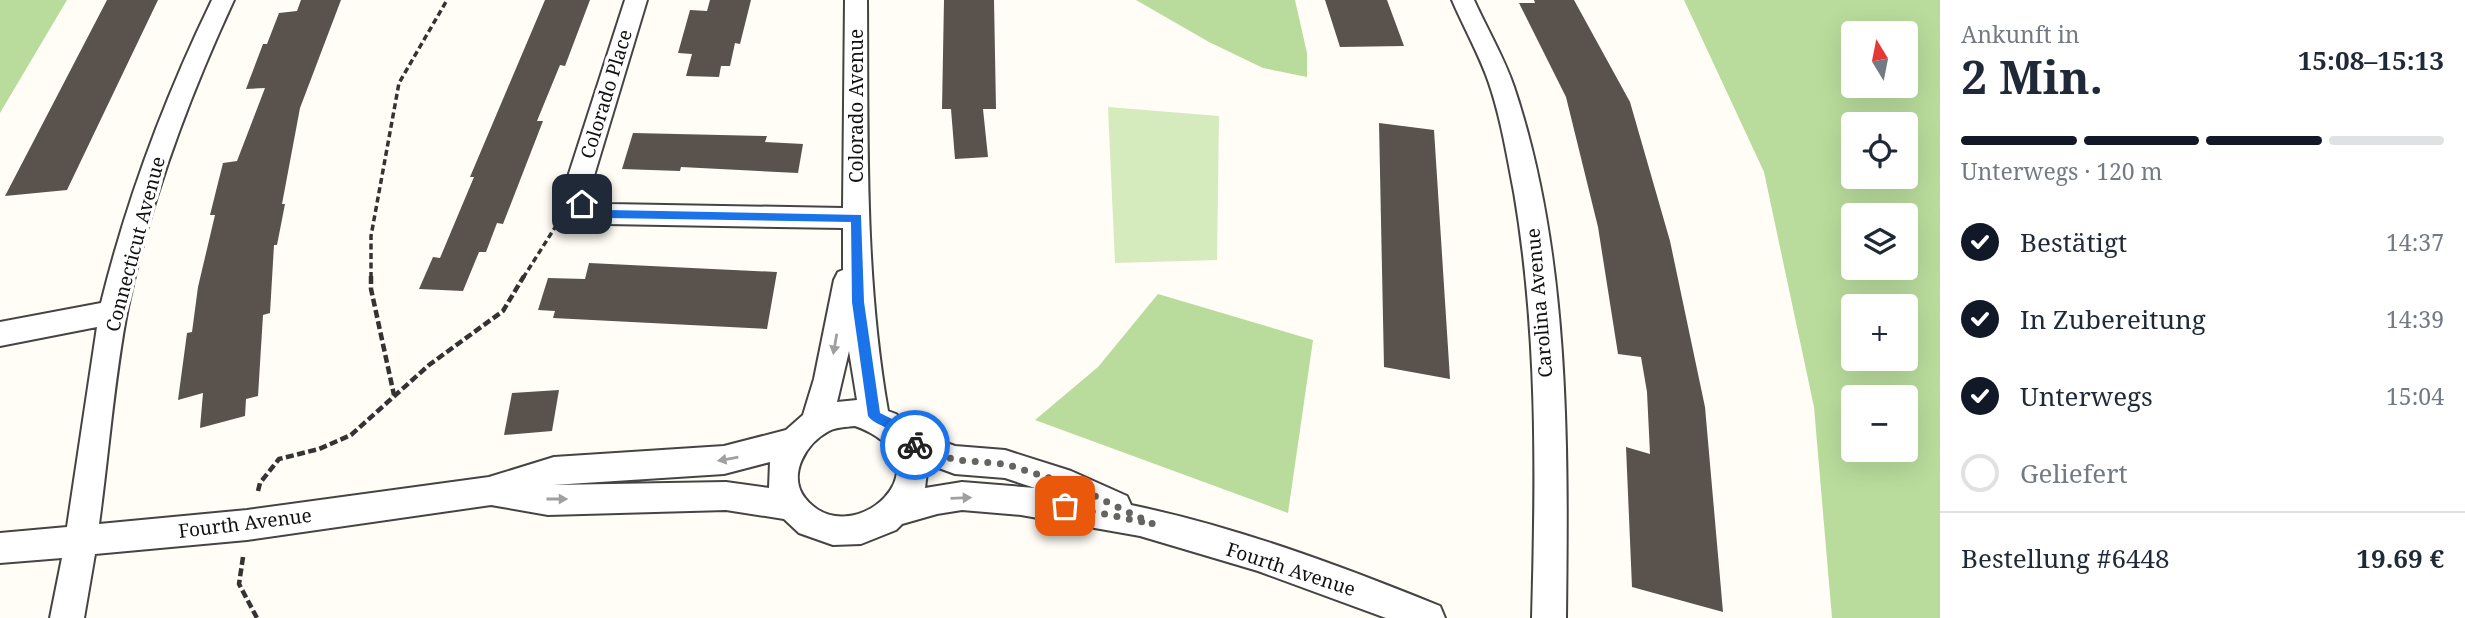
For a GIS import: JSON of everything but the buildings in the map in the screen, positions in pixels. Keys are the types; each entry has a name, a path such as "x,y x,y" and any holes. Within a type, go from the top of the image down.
{"street":[{"name":"Connecticut Avenue","path":"67,618 82,542 113,312 144,198 168,128 194,60 223,0"},
{"name":"Colorado Place","path":"582,204 577,189 636,0"},
{"name":"Colorado Avenue","path":"856,0 856,254 862,345 874,416"},
{"name":"Carolina Avenue","path":"1463,0 1505,95 1531,215 1541,289 1549,412 1549,618"},
{"path":"582,204 606,214 857,218"},
{"name":"Colorado Avenue","path":"805,432 825,396 843,298 856,254"},
{"path":"0,334 113,312"},
{"path":"855,413 874,416 894,426 907,443 913,459 913,478 907,495 894,511 867,528 845,532 823,528 805,520 791,506 784,490 786,457 805,432 835,415 855,413"},
{"name":"Fourth Avenue","path":"0,548 247,525 489,491 554,471 724,460 805,432"},
{"name":"Fourth Avenue","path":"907,443 955,460 1005,464 1072,485 1153,524"},
{"name":"Fourth Avenue","path":"489,491 548,500 726,496 791,506"},
{"name":"Fourth Avenue","path":"894,511 960,496 1065,506 1153,524 1350,587 1428,618"}],"path":[{"path":"394,395 371,289 371,236 399,83 447,0"},
{"path":"257,618 239,584 247,525 260,483 279,458 319,449 351,435 429,366 503,311 556,222 582,204"}],"green space":[{"path":"0,0 67,0 0,113"},
{"path":"1136,0 1295,0 1307,53 1307,77 1263,68 1209,42"},
{"path":"1684,0 1940,0 1940,618 1832,618 1814,407 1764,172"},
{"path":"1108,107 1219,116 1217,260 1115,263"},
{"path":"1158,294 1313,340 1288,513 1035,420 1098,367"}],"way so far":[{"path":"915,445 955,460 1005,464 1072,485 1153,524 1065,506"}],"route":[{"path":"582,204 606,214 857,218 858,302 874,416 894,426 907,443 915,445"}]}
